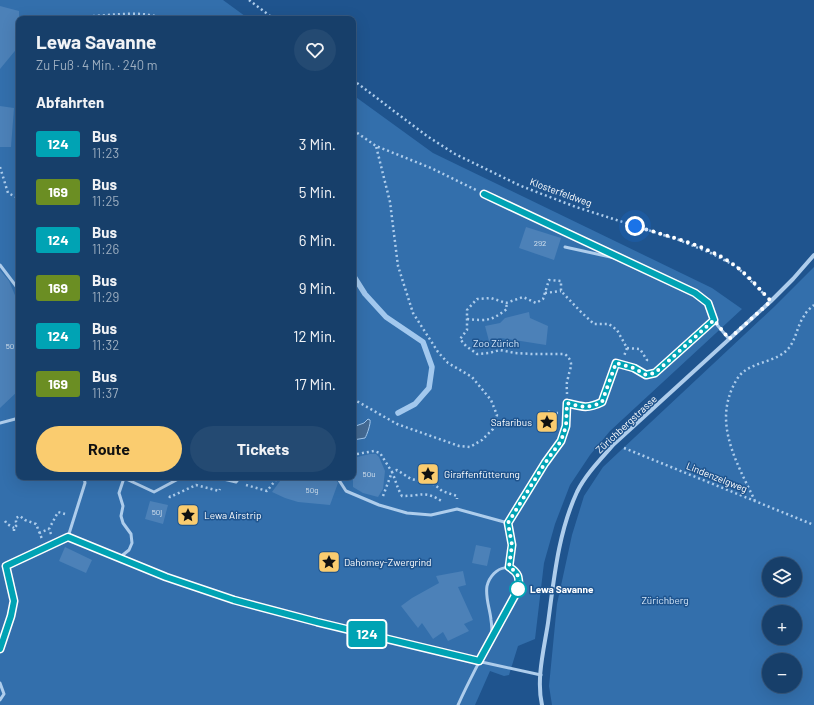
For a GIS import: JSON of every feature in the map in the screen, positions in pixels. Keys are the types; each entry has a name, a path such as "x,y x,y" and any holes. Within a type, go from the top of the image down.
{"street":[{"name":"Zürichbergstrasse","path":"542,705 540,685 541,675 558,555 563,531 578,492 596,464 614,444 771,301 814,255"}],"lane":[{"path":"484,194 695,293 708,303 714,320 729,339"},
{"path":"565,247 630,262"},
{"path":"0,265 16,286"},
{"path":"509,567 512,545 508,523 545,463 561,441 566,426 567,403 582,407 592,406 602,402 616,363 634,368 646,375 655,373 714,320"},
{"path":"0,424 16,419"},
{"path":"68,537 85,483 84,480"},
{"path":"119,558 129,550 132,543 131,534 123,523 121,516 123,506 119,493 123,480"},
{"path":"128,480 154,492 176,480"},
{"path":"225,480 236,482"},
{"path":"339,480 346,491 379,505 407,514 431,514 457,509 508,523"},
{"path":"0,649 11,616 14,601 6,566 68,537 166,577 234,600 310,620 541,675"},
{"path":"458,705 479,661 492,638 519,588 519,579 515,571 509,567 500,569 492,577 487,586 487,596 492,621 492,638"},
{"path":"0,683 4,694 0,700"}],"path":[{"path":"249,0 270,16"},
{"path":"93,16 129,14 156,16"},
{"name":"Klosterfeldweg","path":"356,82 427,136 455,154 521,186 576,207 679,240 713,254 737,267 771,301"},
{"path":"356,132 376,146 431,168 484,194"},
{"path":"356,401 397,424 459,446 470,447 482,440 493,429 497,415 491,400 472,377 448,363 438,352 413,313 398,266 390,202 376,146"},
{"path":"0,167 8,193 16,197"},
{"path":"567,403 567,379 572,366 570,358 565,354 526,354 500,350 476,354 466,346 460,339 467,330 467,310 477,299 491,298 506,303 523,297 536,304 543,299 549,280 561,281 561,290 594,324 609,324 617,330 627,348 624,357 616,363"},
{"path":"545,293 561,290"},
{"path":"467,319 483,321 495,318 507,309 506,303"},
{"path":"755,501 735,458 728,437 726,418 727,404 732,389 740,375 751,367 777,358 788,349 796,336 803,317 814,305"},
{"path":"627,348 640,349 647,360 644,364 634,368"},
{"path":"545,429 546,411 550,412"},
{"name":"Lindenzelgweg","path":"614,444 814,525"},
{"path":"356,454 374,451 380,453 392,472 397,482 397,489 402,496 416,496 426,493 435,496 446,504 457,509 457,496 442,491 434,484 411,479 397,470 392,472"},
{"path":"379,505 387,488 392,472"},
{"path":"164,486 170,497 196,485 219,491 225,480"},
{"path":"236,482 267,491 276,480"},
{"path":"40,533 49,529 58,512 74,517"},
{"path":"5,521 14,530 17,525 16,518 20,516 25,520 36,524 45,547"},
{"path":"49,529 55,542"}],"green space":[{"name":"Zoo Zürich","path":"0,0 223,0 245,16 16,16 16,480 356,480 356,97 433,153 712,288 742,309 610,431 590,455 570,485 555,524 544,563 535,639 518,646 509,675 504,676 490,671 475,705 0,705"},
{"name":"Zürichberg","path":"814,267 814,705 552,705 549,686 557,604 572,535 584,496 603,467 775,306"}],"shaded area":[{"path":"368,419 370,420 368,432 365,438 356,440 356,426 364,423"}],"building":[{"path":"0,6 19,11 19,16 16,16 16,50 0,69"},
{"path":"0,106 14,108 11,147 0,147"},
{"path":"526,227 561,238 554,260 519,248"},
{"path":"0,270 9,281 16,298 16,393 0,408"},
{"path":"529,312 530,318 548,326 546,345 501,338 489,341 485,326 500,323 505,318"},
{"path":"370,454 376,454 379,457 385,471 383,489 378,497 363,493 353,487 353,480 356,480 356,457"},
{"path":"281,480 336,480 338,483 330,505 298,502 272,492"},
{"path":"150,501 168,505 163,524 145,519"},
{"path":"476,545 491,548 487,566 472,563"},
{"path":"65,547 92,560 86,573 59,561"},
{"path":"463,571 466,585 458,587 473,620 464,624 469,631 448,641 443,632 433,639 422,623 418,628 401,606 439,583 436,576"}],"waterway":[{"path":"356,280 365,294 386,317 423,342 432,367 429,388 415,404 398,413"}],"bus line":[{"name":"124","path":"0,649 11,616 14,601 6,566 68,537 166,577 234,600 317,622 479,661 519,588 519,579 515,571 509,567 512,545 508,523 545,463 561,441 566,426 567,403 582,407 592,406 602,402 616,363 634,368 646,375 655,373 714,320 708,303 695,293 484,194"}],"place":[{"name":"Safaribus","path":"547,422"},
{"name":"Giraffenfütterung","path":"428,474"},
{"name":"Lewa Airstrip","path":"188,515"},
{"name":"Dahomey-Zwergrind","path":"329,562"},
{"name":"Lewa Savanne","path":"518,589"}],"route":[{"path":"518,589 519,579 515,571 509,567 512,545 508,523 545,463 561,441 566,426 567,403 582,407 592,406 602,402 616,363 634,368 646,375 655,373 714,320 720,330 729,339 771,301 748,277 726,260 696,246 635,226"}]}
